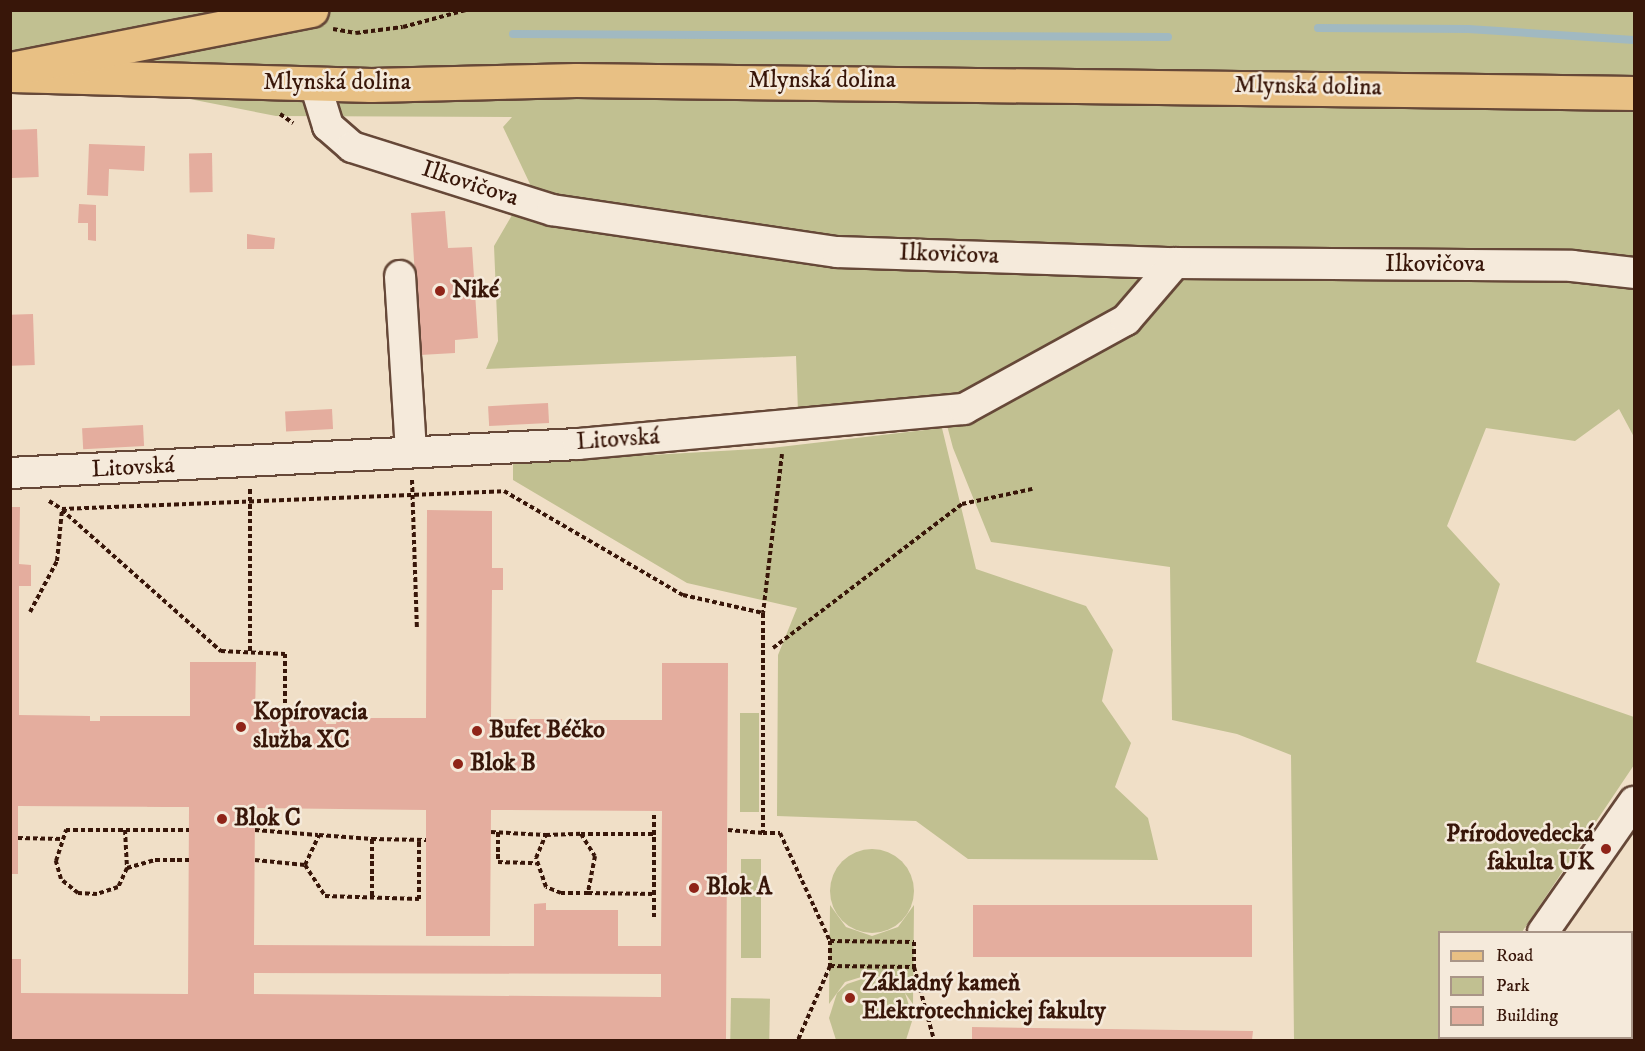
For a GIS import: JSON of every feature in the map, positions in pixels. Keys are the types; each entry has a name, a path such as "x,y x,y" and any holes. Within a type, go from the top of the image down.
{"main road":[{"path":"10,69 309,11"},
{"name":"Mlynská dolina","path":"10,75 315,84 624,80 1635,93"}],"street":[{"name":"Ilkovičova","path":"315,84 328,126 352,147 552,210 837,252 1175,263 1572,266 1635,273"},
{"name":"Litovská","path":"10,473 411,452 780,429 964,409 1126,320 1175,263"},
{"path":"400,276 411,452"},
{"path":"1544,931 1635,802"}],"path":[{"path":"309,11 331,29 356,33 466,10"},
{"path":"763,833 763,613 775,538 782,448 780,429"},
{"path":"249,461 250,654"},
{"path":"773,648 962,504 1032,489"},
{"path":"62,509 504,490 683,595 763,613"},
{"path":"413,494 417,629"},
{"path":"40,495 62,509 221,651 285,654 285,713"},
{"path":"30,612 57,561 62,509"},
{"path":"654,814 654,920"},
{"path":"125,830 127,868 118,887 97,894 78,893 61,879 56,861 66,830 125,830 189,830"},
{"path":"255,830 372,839 426,840"},
{"path":"728,830 780,833 830,941 830,966 798,1041"},
{"path":"491,832 546,835 654,834"},
{"path":"498,832 498,862 536,863"},
{"path":"581,834 595,856 588,893"},
{"path":"305,865 319,835"},
{"path":"546,835 536,863 546,887 561,893 654,894"},
{"path":"18,838 63,839"},
{"path":"372,839 372,899"},
{"path":"305,865 325,896 419,899 419,840"},
{"path":"127,868 155,860 189,860"},
{"path":"255,860 305,865"},
{"path":"830,941 914,942 914,967 934,1041"},
{"path":"830,966 914,967"}],"green space":[{"path":"10,11 1634,11 1634,437 1619,409 1575,441 1486,428 1447,526 1500,584 1476,662 1634,717 1634,765 1523,931 1438,931 1438,1039 1449,1040 1294,1040 1291,755 1237,734 1172,720 1170,567 991,542 953,448 940,399 798,412 796,356 486,369 498,341 494,246 530,184 503,127 512,117 276,116 11,64"},
{"path":"942,428 976,569 1086,606 1113,650 1102,701 1131,743 1115,787 1148,818 1158,860 968,859 916,821 777,816 778,655 797,608 687,583 513,480 513,463 771,448"},
{"path":"740,713 759,713 759,812 740,812"},
{"path":"872,849 888,852 902,861 911,875 914,891 911,907 902,921 888,930 872,933 856,930 842,921 833,907 830,891 833,875 842,861 856,852"},
{"path":"741,859 761,859 761,958 741,958"},
{"path":"830,905 846,927 872,936 898,927 914,905 913,1004 897,982 871,974 845,982 829,1004"},
{"path":"871,976 884,978 905,993 913,1018 906,1040 836,1040 829,1018 837,993 847,984"},
{"path":"731,998 770,999 769,1040 730,1040"}],"building":[{"path":"37,129 39,177 12,178 10,130"},
{"path":"89,144 145,146 144,171 109,169 108,196 87,195"},
{"path":"189,153 212,153 213,192 190,192"},
{"path":"79,204 96,205 96,241 88,240 88,223 78,223"},
{"path":"445,211 448,248 472,247 478,338 455,340 455,353 420,355 411,213"},
{"path":"247,234 275,238 274,249 247,249"},
{"path":"33,314 35,365 12,366 10,315"},
{"path":"548,403 549,423 489,426 488,406"},
{"path":"332,409 333,429 286,431 285,411"},
{"path":"143,425 144,446 83,449 82,428"},
{"path":"10,507 20,507 19,564 31,565 31,586 19,586 19,715 90,716 90,721 100,721 100,716 190,716 190,662 256,662 255,717 326,718 326,724 336,724 337,718 426,718 427,510 492,511 492,568 503,568 503,590 492,590 491,719 562,719 562,725 573,725 573,720 662,720 662,663 728,663 726,1040 10,1040 10,959 21,959 21,993 188,994 189,807 18,806 18,874 10,874","holes":["255,808 426,810 426,936 490,936 491,810 662,811 661,946 618,946 618,910 546,910 546,903 534,904 534,946 254,945","254,973 661,974 661,997 254,994"]},
{"path":"973,905 1252,905 1252,957 973,957"},
{"path":"972,1027 1253,1031 1252,1040 972,1040"}],"waterway":[{"path":"1318,28 1468,29 1634,40"},
{"path":"513,34 1168,37"}],"place":[{"name":"Niké","path":"440,291"},
{"name":"Kopírovacia služba XC","path":"241,727"},
{"name":"Bufet Béčko","path":"477,731"},
{"name":"Blok B","path":"458,764"},
{"name":"Blok C","path":"222,819"},
{"name":"Prírodovedecká fakulta UK","path":"1606,849"},
{"name":"Blok A","path":"694,888"},
{"name":"Základný kameň Elektrotechnickej fakulty","path":"850,998"}]}
